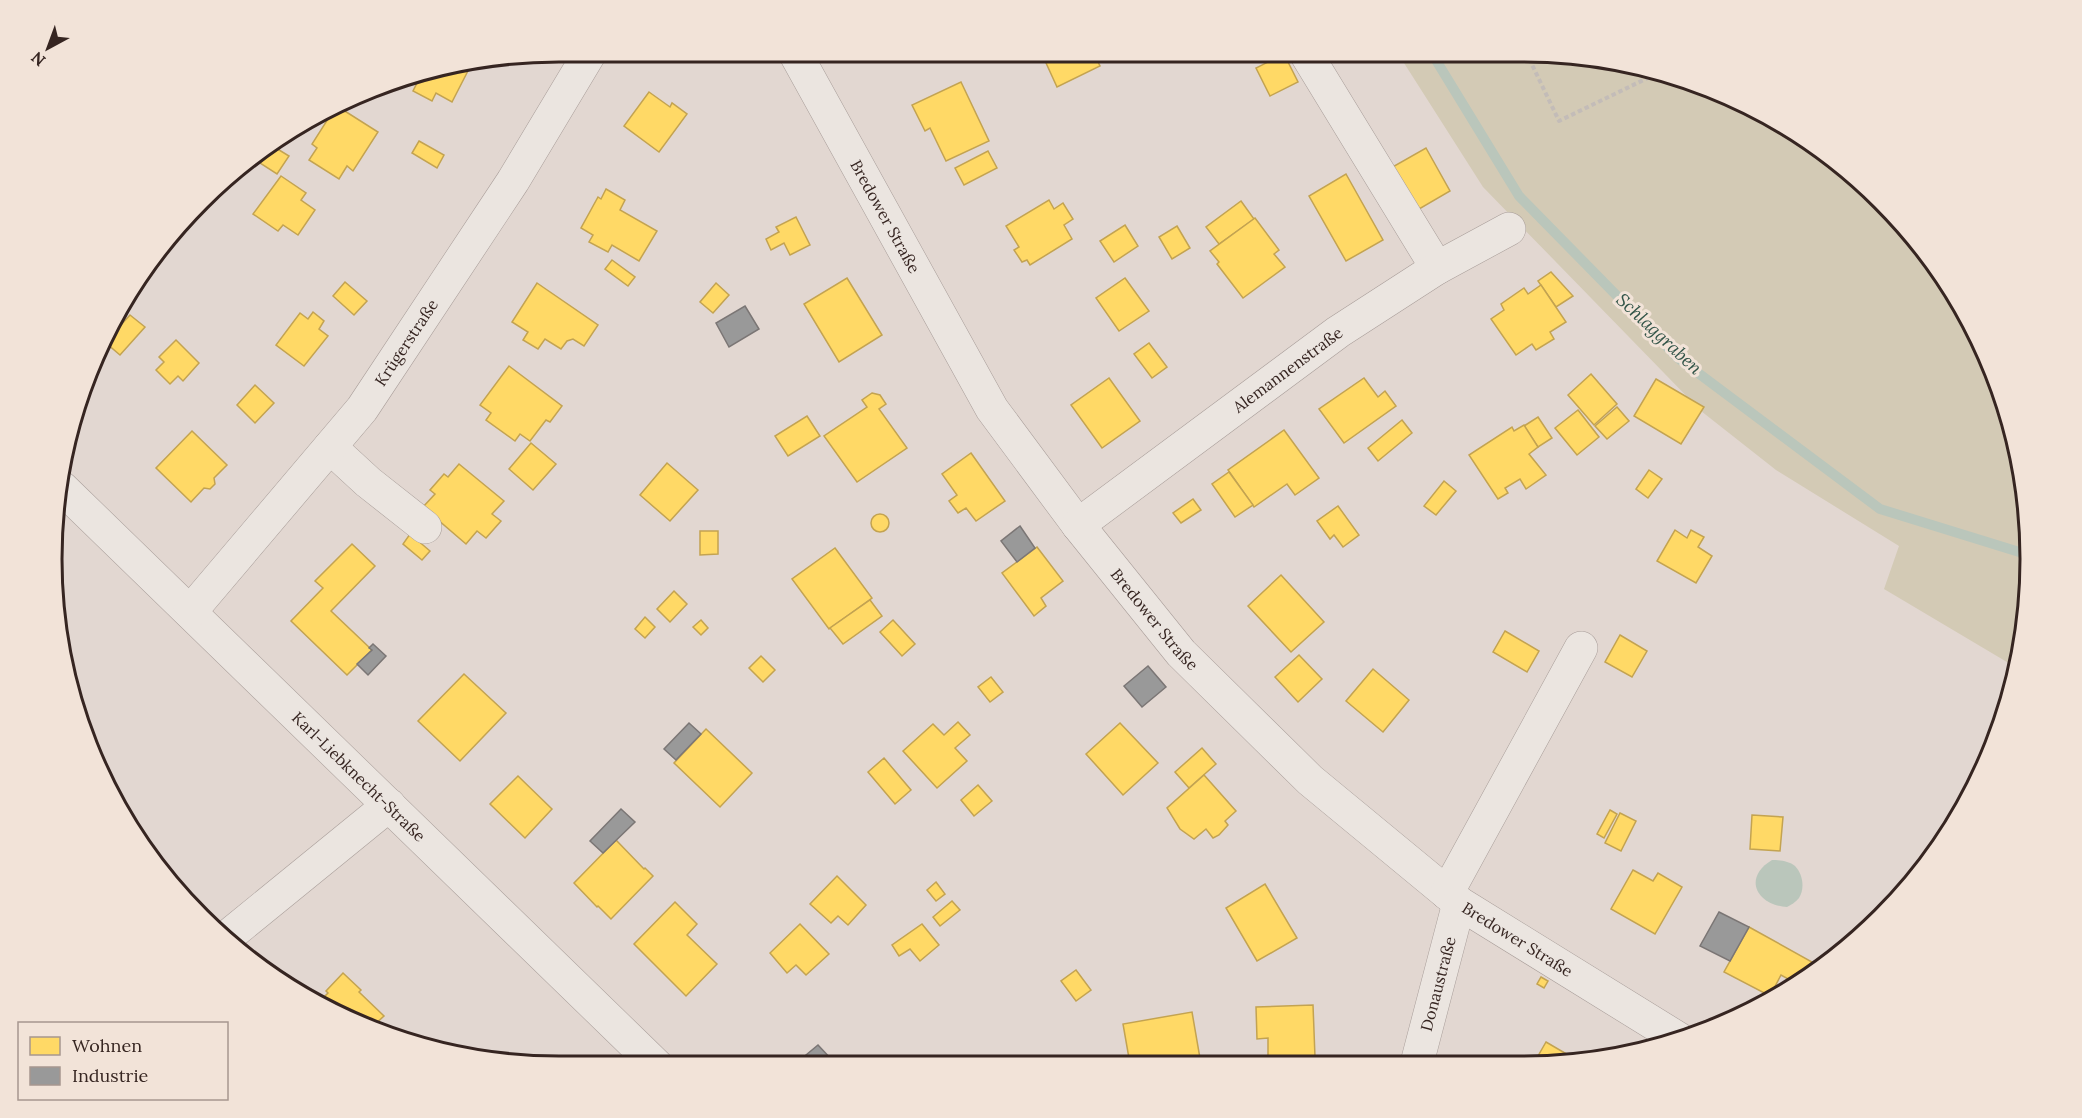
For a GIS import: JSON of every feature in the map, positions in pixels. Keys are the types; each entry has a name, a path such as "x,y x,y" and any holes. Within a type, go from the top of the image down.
{"street":[{"name":"Krügerstraße","path":"190,612 362,409 507,191 584,62"},
{"name":"Bredower Straße","path":"800,62 992,409 1078,525 1181,653 1310,780 1453,898 1671,1034"},
{"path":"1311,62 1437,268"},
{"name":"Alemannenstraße","path":"1078,525 1338,332 1437,268 1509,229"},
{"path":"330,447 368,482 425,527"},
{"name":"Karl-Liebknecht-Straße","path":"66,492 648,1056"},
{"name":"Donaustraße","path":"1419,1056 1453,898 1581,648"},
{"path":"231,933 389,805"}],"path":[{"path":"1531,62 1559,121 1649,77"}],"shaded area":[{"path":"1403,62 1556,63 1620,71 1652,78 1713,99 1772,128 1826,164 1851,185 1897,231 1937,283 1969,339 1994,399 2011,462 2019,526 2019,592 2009,663 1884,589 1899,546 1776,470 1701,411 1483,187"},
{"path":"1772,860 1793,864 1801,877 1801,894 1787,907 1768,901 1757,889 1757,875"}],"building: Wohnen":[{"path":"1046,62 1098,62 1100,66 1057,87"},
{"path":"1268,62 1288,62 1298,82 1270,96 1256,68"},
{"path":"468,70 452,102 436,93 432,101 413,91 417,83"},
{"path":"961,82 989,141 946,161 930,128 925,131 912,105"},
{"path":"649,92 670,107 672,103 687,114 659,152 624,126"},
{"path":"344,111 378,132 353,171 347,166 339,179 309,160 317,148 312,144 328,119"},
{"path":"419,141 444,155 437,168 412,153"},
{"path":"1426,148 1450,191 1414,212 1389,169"},
{"path":"277,149 289,156 277,174 259,162"},
{"path":"988,151 997,168 964,185 955,168"},
{"path":"1346,174 1383,240 1346,261 1309,196"},
{"path":"281,176 306,193 301,200 315,210 298,235 283,225 278,231 253,214"},
{"path":"606,189 625,200 620,210 657,231 639,261 612,245 608,252 589,242 593,235 581,228 598,197 601,199"},
{"path":"1049,200 1054,209 1063,203 1073,219 1064,225 1072,239 1030,265 1027,260 1022,262 1014,250 1019,247 1006,226"},
{"path":"1241,201 1254,219 1219,244 1206,227"},
{"path":"796,217 810,245 790,255 784,243 771,250 766,239 779,232 776,227"},
{"path":"1255,218 1279,250 1274,254 1285,267 1243,298 1210,251"},
{"path":"1125,225 1138,246 1114,262 1100,241"},
{"path":"1177,226 1190,248 1172,259 1159,237"},
{"path":"612,260 635,277 628,286 605,269"},
{"path":"1551,272 1573,296 1556,307 1538,281"},
{"path":"847,278 882,335 839,362 804,304"},
{"path":"1125,278 1149,311 1119,331 1096,298"},
{"path":"345,282 367,301 354,315 333,296"},
{"path":"537,283 598,325 584,346 573,339 567,341 561,349 545,339 538,349 523,340 528,332 512,322"},
{"path":"716,283 729,295 713,313 700,302"},
{"path":"1541,285 1566,322 1550,332 1554,339 1536,350 1532,344 1516,355 1491,319 1504,310 1501,304 1524,288 1528,294"},
{"path":"313,312 324,321 319,329 328,336 304,366 276,345 300,313 308,319"},
{"path":"130,315 145,327 120,355 110,346 119,327"},
{"path":"176,340 199,363 183,381 178,376 170,384 156,370 164,362 159,357"},
{"path":"1149,343 1167,367 1152,378 1134,354"},
{"path":"509,366 562,406 550,422 546,420 530,441 520,434 515,441 486,420 491,413 480,405"},
{"path":"1591,374 1617,404 1594,425 1568,395"},
{"path":"1109,378 1140,421 1102,448 1071,405"},
{"path":"1364,378 1378,397 1385,391 1396,406 1344,443 1319,409"},
{"path":"1656,379 1704,407 1681,444 1634,416"},
{"path":"255,385 274,403 255,423 237,405"},
{"path":"872,393 880,395 886,404 879,409 907,448 857,482 824,436 867,407 862,400"},
{"path":"1617,407 1629,421 1607,439 1595,426"},
{"path":"1578,410 1599,437 1577,455 1555,428"},
{"path":"807,416 820,436 788,456 775,436"},
{"path":"1538,417 1552,438 1538,447 1524,426"},
{"path":"1402,420 1412,433 1378,461 1368,448"},
{"path":"1524,425 1538,447 1529,454 1546,475 1526,489 1520,479 1505,488 1508,493 1498,499 1469,455 1512,427 1514,431"},
{"path":"1284,430 1319,478 1295,495 1287,484 1254,507 1228,470"},
{"path":"192,431 227,465 214,478 215,484 210,489 204,488 191,502 156,468"},
{"path":"531,443 556,464 533,490 509,469"},
{"path":"971,453 1005,501 976,521 966,508 958,513 949,501 957,495 942,474"},
{"path":"667,463 698,490 670,521 640,495"},
{"path":"459,464 504,501 492,514 501,521 486,538 477,531 466,544 423,507 435,494 430,490 444,474 448,477"},
{"path":"1649,470 1662,479 1648,498 1636,489"},
{"path":"1229,472 1253,505 1235,517 1212,484"},
{"path":"1444,481 1456,491 1436,515 1424,506"},
{"path":"1193,499 1201,510 1181,523 1173,513"},
{"path":"1338,506 1359,535 1343,547 1334,535 1330,539 1317,521"},
{"path":"876,514 884,514 889,519 887,530 876,532 871,527 871,519"},
{"path":"1675,530 1687,538 1691,530 1704,537 1698,547 1712,556 1696,583 1657,561"},
{"path":"700,531 718,531 718,554 700,555"},
{"path":"410,534 430,551 422,560 403,544"},
{"path":"352,544 375,566 331,611 372,650 347,675 291,621 323,588 315,581"},
{"path":"1037,547 1063,581 1041,598 1046,606 1034,616 1002,573"},
{"path":"835,548 872,598 829,629 792,579"},
{"path":"1281,575 1324,622 1291,652 1248,606"},
{"path":"674,591 687,604 670,622 657,609"},
{"path":"870,600 882,616 843,644 830,628"},
{"path":"645,617 655,627 645,638 635,629"},
{"path":"701,620 708,628 701,635 693,627"},
{"path":"893,620 915,644 902,656 880,632"},
{"path":"1505,631 1539,651 1527,672 1493,652"},
{"path":"1620,635 1647,651 1632,677 1605,662"},
{"path":"1299,655 1322,679 1298,702 1275,677"},
{"path":"761,656 775,670 763,682 749,668"},
{"path":"1373,669 1409,700 1383,732 1346,701"},
{"path":"464,674 506,713 460,761 418,721"},
{"path":"991,677 1003,692 990,702 978,687"},
{"path":"958,722 970,735 955,748 967,761 937,788 903,751 933,724 944,735"},
{"path":"1120,723 1158,763 1123,795 1086,754"},
{"path":"706,729 752,773 720,807 674,763"},
{"path":"1202,748 1216,764 1189,788 1175,772"},
{"path":"884,758 911,790 895,804 868,772"},
{"path":"1204,775 1236,811 1225,821 1228,825 1219,835 1213,838 1206,829 1194,839 1180,829 1167,808"},
{"path":"518,776 552,809 525,838 490,804"},
{"path":"978,785 992,801 974,816 961,800"},
{"path":"1610,810 1617,814 1604,838 1597,834"},
{"path":"1620,813 1636,821 1621,851 1605,843"},
{"path":"1752,815 1783,817 1780,851 1750,849"},
{"path":"616,840 653,876 611,919 574,883"},
{"path":"1633,870 1653,881 1658,873 1682,887 1655,934 1611,909"},
{"path":"837,876 866,905 848,925 838,916 831,923 810,904"},
{"path":"936,882 945,894 936,901 927,890"},
{"path":"1265,884 1297,938 1257,961 1226,908"},
{"path":"952,901 960,910 940,926 933,917"},
{"path":"675,902 697,924 687,935 717,964 686,996 634,944"},
{"path":"800,924 829,954 806,975 796,965 787,973 770,953"},
{"path":"922,924 939,945 920,961 910,949 899,956 892,945"},
{"path":"1749,927 1812,962 1789,979 1781,975 1774,989 1765,994 1724,972"},
{"path":"1076,970 1091,990 1076,1001 1061,981"},
{"path":"343,973 384,1016 377,1022 369,1019 324,997 328,993 326,991"},
{"path":"1541,977 1548,981 1544,988 1537,984"},
{"path":"1313,1005 1315,1056 1268,1056 1268,1038 1257,1039 1256,1007"},
{"path":"1192,1012 1200,1056 1129,1056 1123,1024"},
{"path":"1546,1042 1567,1054 1556,1055 1538,1056"}],"building: Industrie":[{"path":"745,306 759,329 729,347 716,323"},
{"path":"1020,526 1035,548 1017,562 1001,541"},
{"path":"373,644 386,656 368,675 357,664 372,650 369,648"},
{"path":"1148,666 1166,687 1142,707 1124,686"},
{"path":"689,723 701,734 676,760 664,749"},
{"path":"621,809 635,822 603,853 590,841"},
{"path":"1719,912 1749,927 1730,961 1700,946"},
{"path":"818,1045 828,1056 805,1056"}],"waterway":[{"name":"Schlaggraben","path":"1437,62 1519,196 1678,358 1880,509 2020,552"}]}
